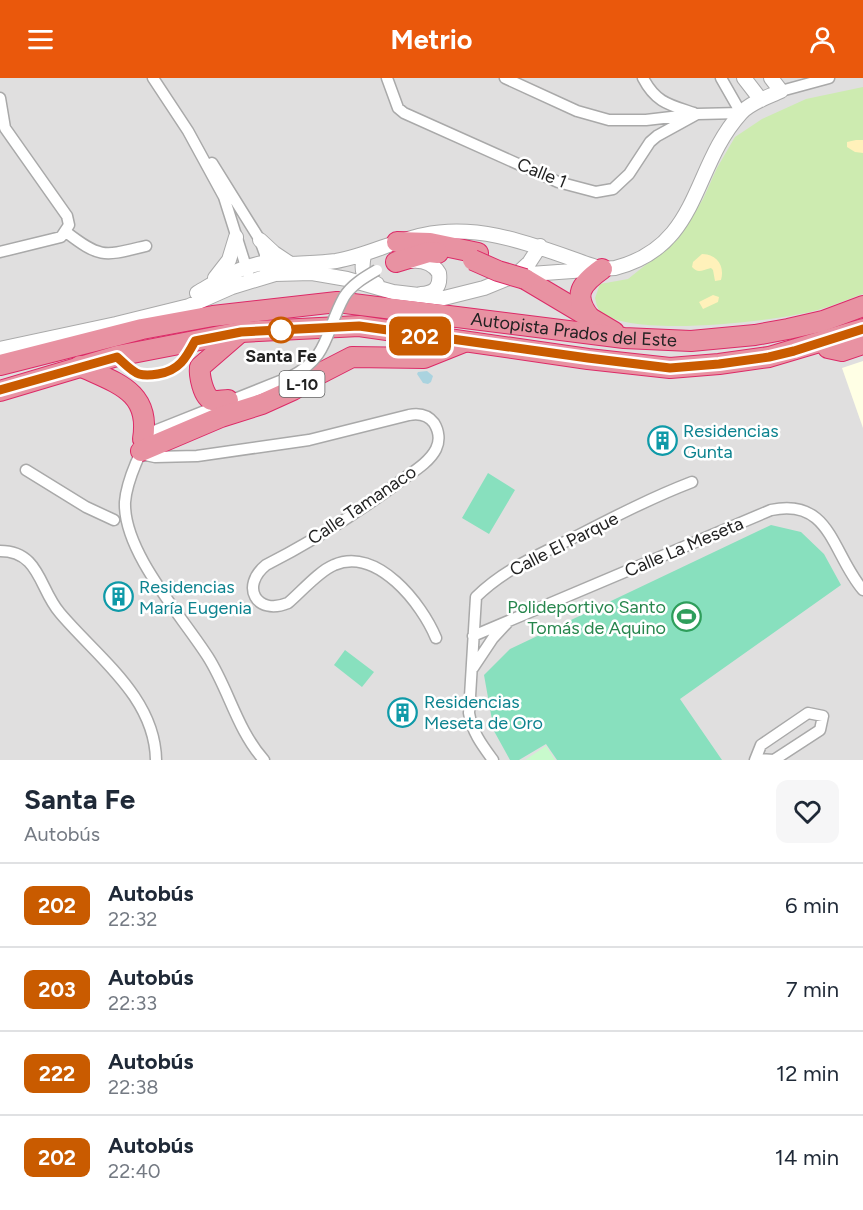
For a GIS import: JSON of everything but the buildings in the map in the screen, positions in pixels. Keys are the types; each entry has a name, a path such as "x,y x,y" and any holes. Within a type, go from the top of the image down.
{"highway":[{"path":"397,242 430,243 478,253 513,269 520,277"},
{"path":"396,262 429,252 473,260 498,271 520,277 624,338"},
{"path":"590,318 580,304 582,289 584,283 602,269"},
{"name":"Autopista Prados del Este","path":"0,365 178,322 225,314 337,302 624,338 691,341 755,335 823,321 863,306"},
{"name":"Autopista Prados del Este","path":"0,391 80,366 241,332 359,326 670,368 769,357 863,329"},
{"path":"228,400 212,400 207,397 199,374 200,367 241,332"},
{"name":"L-10","path":"142,448 221,417 262,404 352,357 424,357 466,341"},
{"name":"L-10","path":"817,344 843,351 863,344"},
{"path":"80,366 120,384 133,395 143,410 145,426 142,448"}],"street":[{"path":"153,78 214,165 260,240 265,254 265,269"},
{"name":"Calle 1","path":"387,78 398,108 404,113 558,182 596,192 613,189 629,174 650,142 698,114"},
{"path":"505,78 577,111 609,120 646,120 698,114 741,113"},
{"path":"643,78 656,97 666,104 698,114"},
{"path":"721,78 741,113"},
{"path":"744,78 761,100"},
{"path":"771,78 781,91"},
{"path":"421,294 433,298 452,297 520,277 615,268 638,261 652,253 675,231 688,212 719,144 741,113 781,91 826,78"},
{"path":"0,98 5,128 68,216 69,225 61,237 0,252"},
{"path":"188,131 224,197 248,274"},
{"path":"66,232 88,249 99,253 116,253 146,246"},
{"path":"0,349 189,306 248,274 265,269 291,264 324,263 364,255 423,235 458,232 502,236 540,246 602,269"},
{"path":"197,293 223,270 229,260 236,237"},
{"path":"260,240 291,264"},
{"path":"520,277 540,246"},
{"path":"364,255 361,270 363,275 393,292"},
{"path":"264,760 243,731 208,657 147,568 133,540 126,517 125,501 132,472 142,448 162,426 290,377 313,362 320,353 345,297 349,292 369,274 396,262 424,261 436,268 440,279 439,285 430,293 421,294 393,292 346,279 312,273 265,269"},
{"path":"170,310 236,271 248,274"},
{"name":"Calle Tamanaco","path":"142,448 155,457 197,456 309,440 416,414 428,418 435,425 439,435 436,449 430,457 356,513 266,565 258,572 253,582 253,589 256,598 263,604 271,608 280,606 288,603 331,566 342,562 362,563 377,568 406,592 424,613 436,638"},
{"path":"26,470 86,507 114,520"},
{"name":"Calle El Parque","path":"493,760 477,738 469,713 476,597 507,572 647,501 692,482"},
{"name":"Calle La Meseta","path":"473,636 771,510 791,507 807,512 822,522 863,590"},
{"path":"0,550 14,552 36,568 58,611 113,667 125,683 155,739 156,760"},
{"path":"473,668 493,638 510,620"},
{"path":"808,713 823,716 820,730 774,760 756,759 761,745 797,719 808,713"}],"shaded area":[{"path":"0,78 863,78 863,760 0,760"},
{"path":"863,361 863,428 842,368"}],"green space":[{"path":"863,87 863,294 810,312 734,323 669,326 640,324 616,319 600,311 595,298 600,284 628,279 678,239 703,199 735,137 762,119 806,99"},
{"path":"488,473 515,490 489,534 462,518"},
{"name":"Polideportivo Santo Tomás de Aquino","path":"771,525 801,532 824,554 841,585 680,699 722,760 557,760 546,744 519,760 510,760 494,731 484,675 510,649"},
{"path":"345,650 374,672 362,687 334,665"},
{"path":"546,746 555,760 525,760"}],"sand":[{"path":"863,140 863,153 855,152 847,147 847,142"},
{"path":"702,254 712,256 719,262 722,270 721,280 715,281 711,268 698,271 692,267 693,262"},
{"path":"713,295 719,297 718,302 703,309 699,302"}],"water":[{"path":"427,371 433,376 428,384 423,383 417,374"}],"bus line":[{"name":"202","path":"0,390 117,357 137,374 150,376 165,373 177,368 186,359 195,341 241,332 359,326 412,335 670,368 769,357 863,329"}],"place":[{"name":"Santa Fe","path":"281,330"},
{"name":"Residencias Gunta","path":"662,441"},
{"name":"Residencias María Eugenia","path":"118,597"},
{"name":"Polideportivo Santo Tomás de Aquino","path":"687,617"},
{"name":"Residencias Meseta de Oro","path":"403,712"}]}
